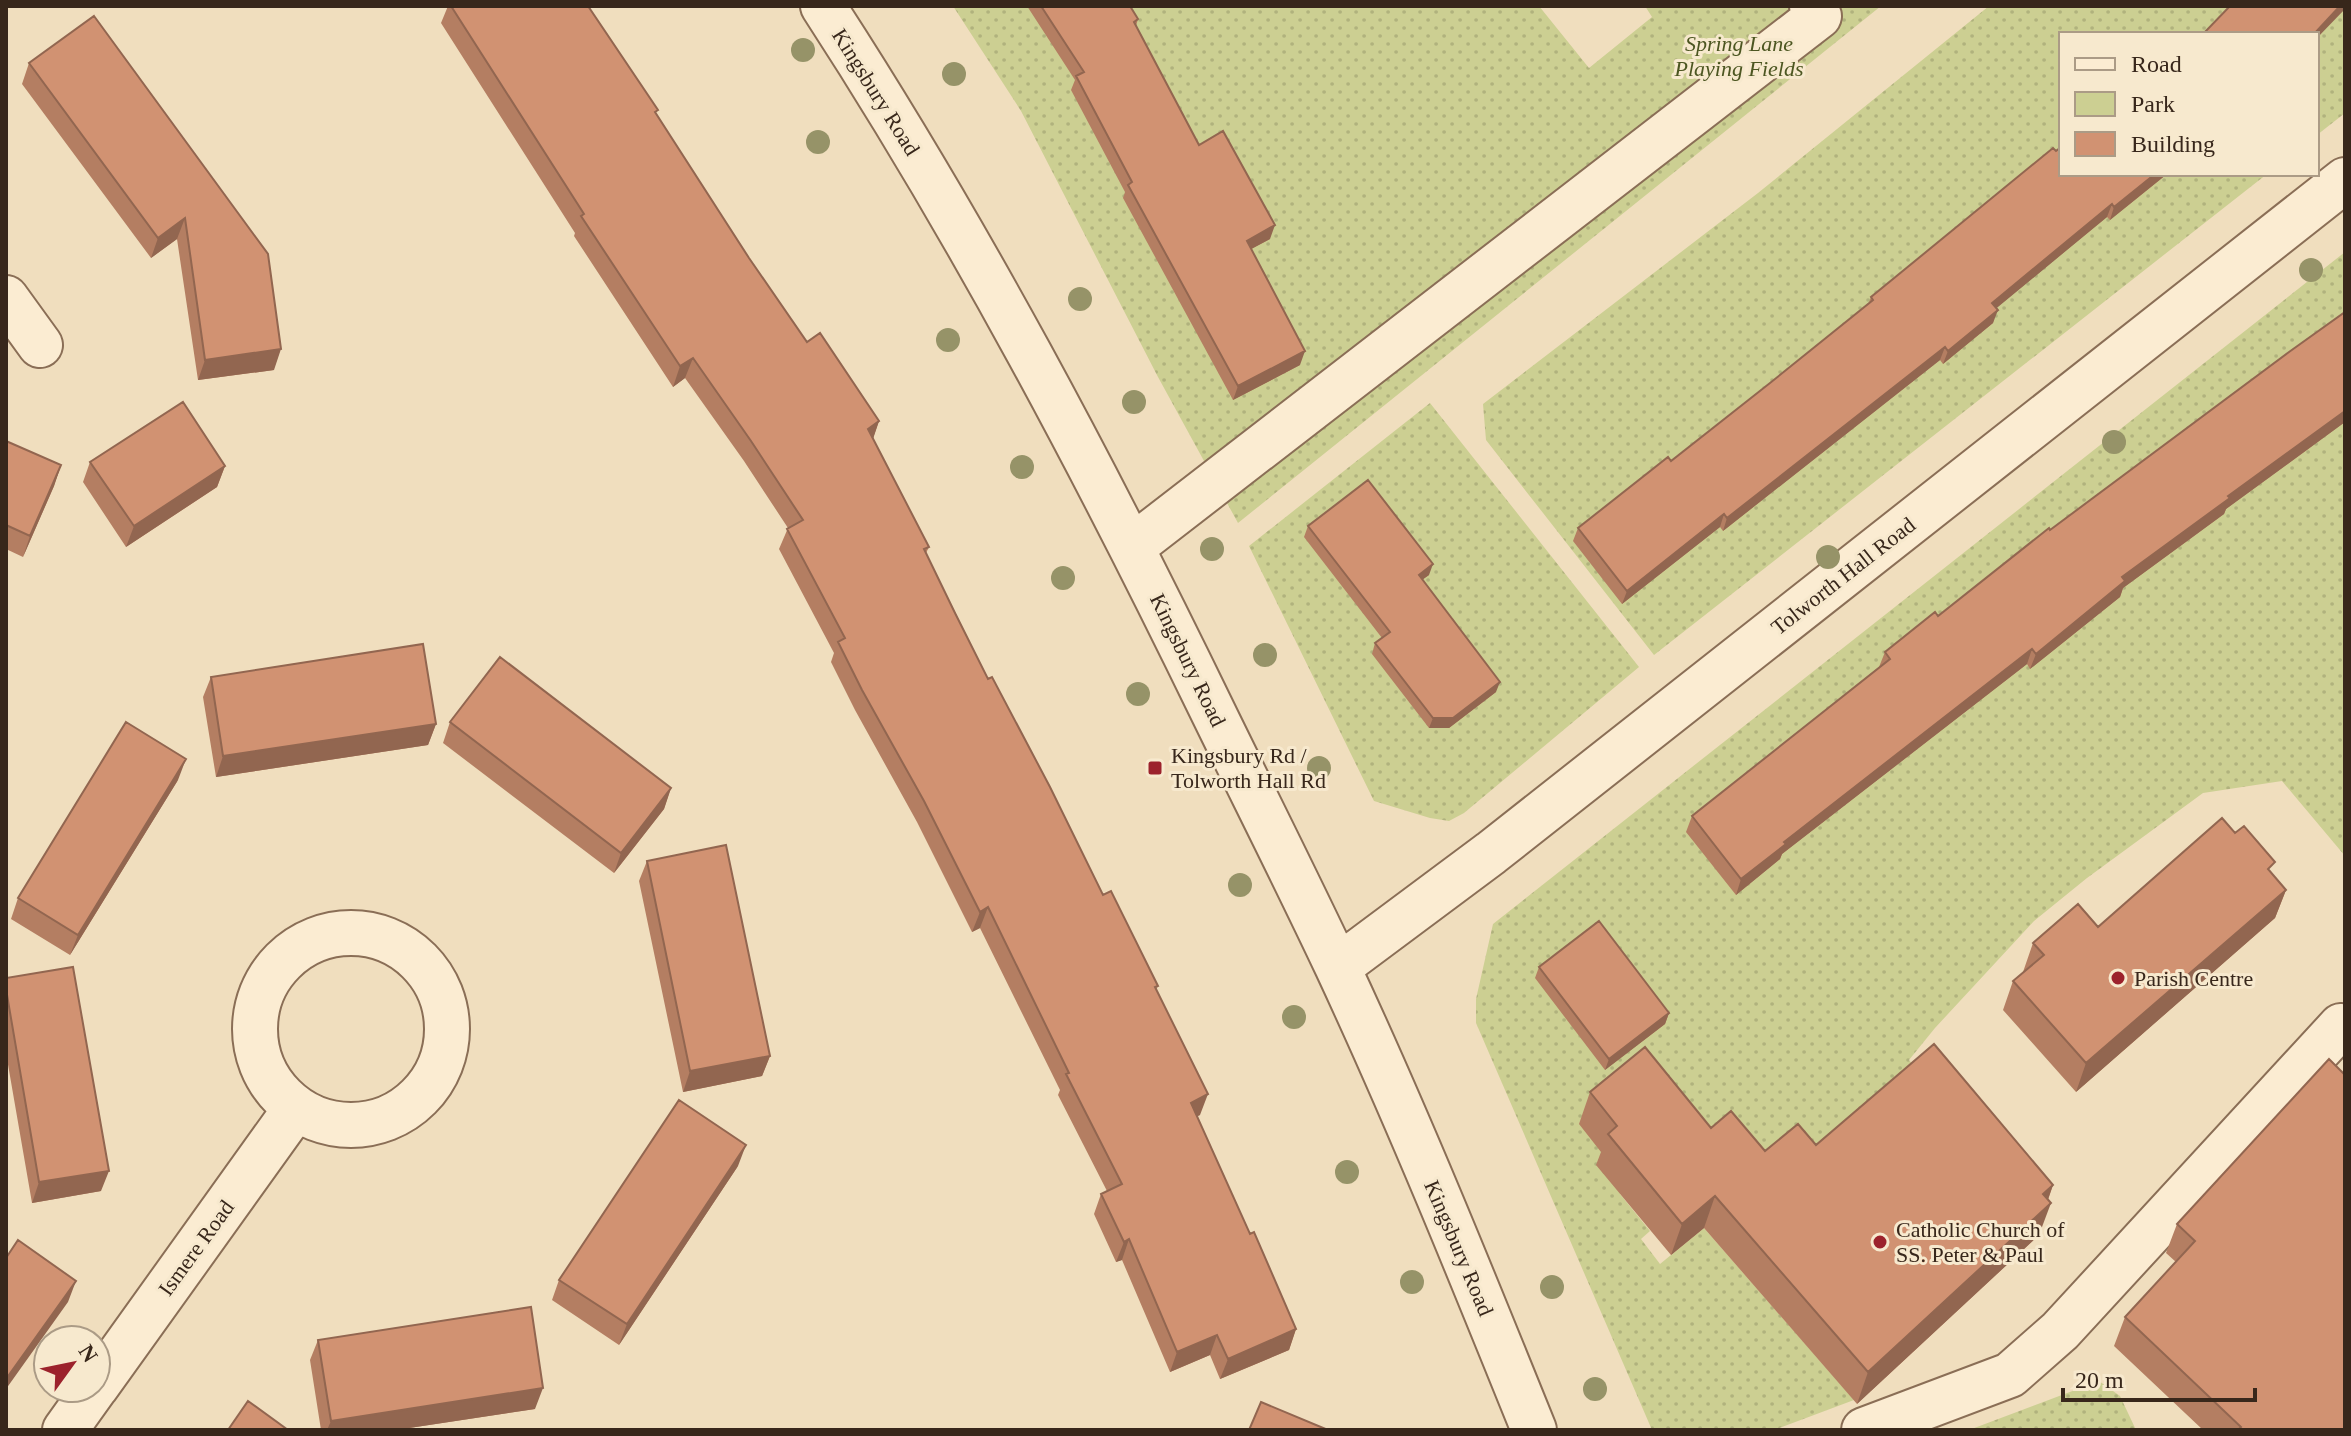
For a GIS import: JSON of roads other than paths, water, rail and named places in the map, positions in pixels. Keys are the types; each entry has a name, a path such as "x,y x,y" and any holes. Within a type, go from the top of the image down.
{"street":[{"name":"Kingsbury Road","path":"823,6 876,88 1012,320 1132,547 1338,967 1467,1265 1534,1430"},
{"path":"1132,547 1819,16 1812,6"},
{"name":"Tolworth Hall Road","path":"1338,967 1491,853 2345,180"},
{"path":"6,298 40,345"},
{"path":"336,933 374,935 408,951 435,980 447,1017 446,1043 433,1080 407,1108 371,1124 332,1123 296,1108 270,1081 256,1045 257,1007 273,973 300,946 336,933"},
{"path":"1864,1430 2010,1375 2060,1331 2341,1026"},
{"name":"Ismere Road","path":"112,1365 296,1108"},
{"name":"Ismere Road","path":"65,1430 84,1404"}],"place":[{"name":"Kingsbury Rd / Tolworth Hall Rd","path":"1155,768"},
{"name":"Parish Centre","path":"2118,978"},
{"name":"Catholic Church of SS. Peter & Paul","path":"1880,1242"}],"park label":[{"name":"Spring Lane Playing Fields","path":"1739,56"}]}
